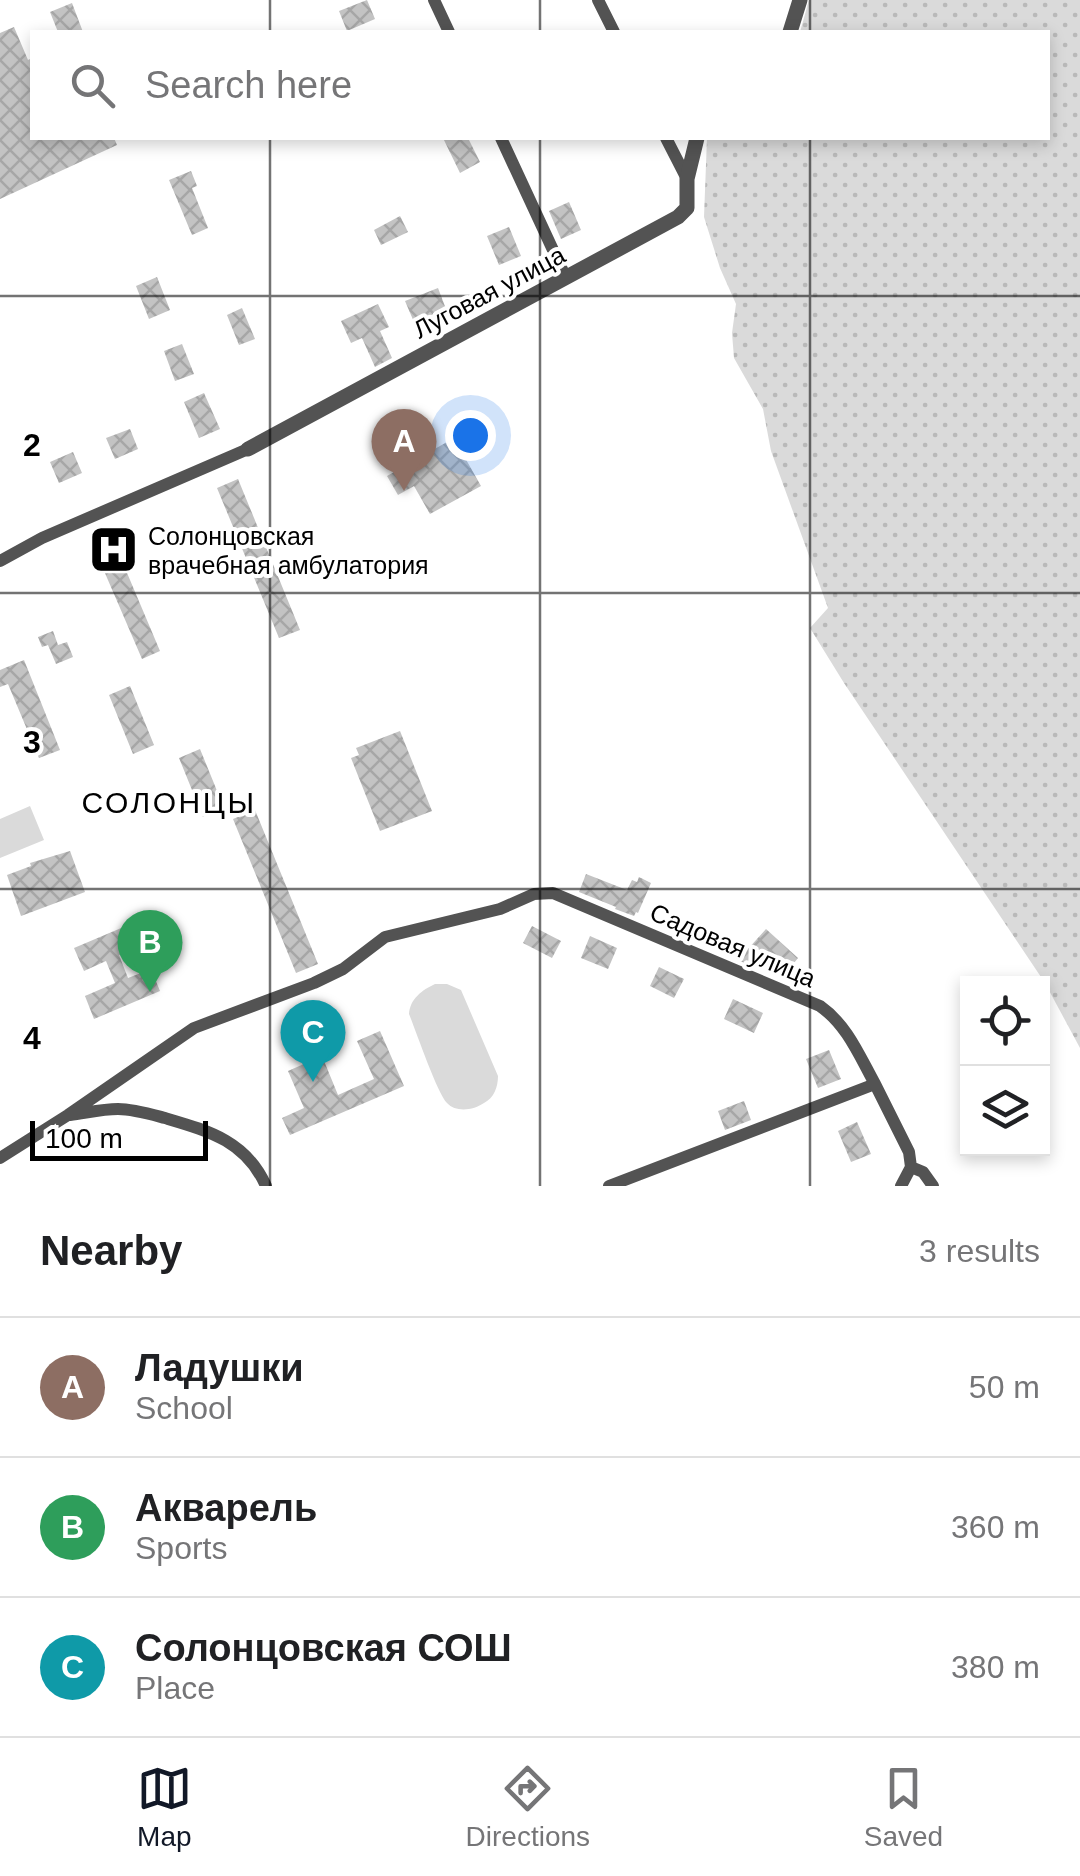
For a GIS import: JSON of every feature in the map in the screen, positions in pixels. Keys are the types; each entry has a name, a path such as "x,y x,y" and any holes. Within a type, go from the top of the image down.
{"street":[{"path":"434,0 449,30"},
{"path":"598,0 613,30"},
{"path":"790,30 796,2"},
{"path":"501,140 566,278"},
{"path":"667,140 687,179"},
{"name":"Луговая улица","path":"248,449 678,217 687,208 687,179 696,140"},
{"path":"0,560 248,449"},
{"name":"Садовая улица","path":"68,1115 194,1028 314,983 342,969 385,937 500,910 534,894 553,893 820,1006 847,1032 904,1139 911,1167"},
{"path":"610,1186 875,1084"},
{"path":"0,1158 68,1115 118,1109 144,1112 230,1142 253,1162 266,1186"},
{"path":"901,1186 911,1167 923,1172 933,1186"}],"shaded area":[{"path":"809,0 1080,0 1080,1048 1050,992 1050,976 1040,976 810,628 828,608 771,451 763,409 734,358 736,304 704,217 707,140 1050,140 1050,30 801,30"},
{"path":"30,806 44,840 0,858 0,819"},
{"path":"435,984 461,990 498,1076 493,1095 475,1107 460,1109 447,1103 409,1014 418,996"}],"building":[{"path":"367,0 375,19 347,30 339,11"},
{"path":"72,3 82,30 57,30 50,12"},
{"path":"14,27 30,59 30,140 115,140 117,145 0,199 0,33"},
{"path":"444,140 469,140 480,162 460,173"},
{"path":"191,171 197,186 192,188 208,228 192,235 169,180"},
{"path":"569,202 581,230 561,239 549,211"},
{"path":"400,216 408,232 381,245 374,230"},
{"path":"509,227 521,256 499,265 487,236"},
{"path":"157,277 170,310 149,319 136,286"},
{"path":"438,288 446,309 414,322 405,301"},
{"path":"378,304 389,327 380,331 392,358 375,367 362,338 351,343 341,321"},
{"path":"242,308 255,339 239,345 227,315"},
{"path":"182,344 194,374 175,381 164,351"},
{"path":"204,393 220,429 199,438 184,402"},
{"path":"130,429 138,449 115,459 106,438"},
{"path":"470,429 480,447 464,456 481,486 430,514 414,486 398,495 387,476"},
{"path":"73,452 82,473 59,483 50,462"},
{"path":"238,479 300,630 279,638 217,488"},
{"path":"111,535 160,651 142,659 92,543"},
{"path":"53,631 58,645 67,642 73,657 56,664 48,645 42,647 38,637"},
{"path":"24,660 60,750 39,758 8,684 0,687 0,670"},
{"path":"130,686 154,745 133,754 109,695"},
{"path":"400,731 432,811 380,831 351,758 359,755 356,748"},
{"path":"200,749 224,808 203,817 179,758"},
{"path":"255,810 318,964 296,973 233,819"},
{"path":"70,851 85,892 21,916 7,875 31,866 30,863"},
{"path":"586,874 627,890 632,880 637,882 639,877 651,883 634,916 579,892"},
{"path":"133,923 142,946 119,955 128,978 151,969 160,991 94,1019 85,996 115,983 106,961 84,971 74,948"},
{"path":"532,926 561,941 552,958 523,943"},
{"path":"766,929 798,958 782,978 759,959 753,967 738,960"},
{"path":"590,936 617,948 608,969 581,958"},
{"path":"659,967 684,979 674,998 650,986"},
{"path":"733,999 763,1013 754,1033 724,1019"},
{"path":"380,1031 404,1086 290,1135 282,1118 304,1108 288,1071 322,1056 338,1095 374,1079 357,1041"},
{"path":"829,1050 841,1079 818,1088 806,1059"},
{"path":"744,1101 751,1120 725,1130 718,1111"},
{"path":"857,1122 871,1154 851,1162 838,1131"}],"place":[{"name":"Ладушки","path":"404,491"},
{"name":"Солонцовская врачебная амбулатория","path":"113,550"},
{"name":"Акварель","path":"150,992"},
{"name":"Солонцовская СОШ","path":"313,1082"}],"district":[{"name":"СОЛОНЦЫ","path":"169,803"}]}
